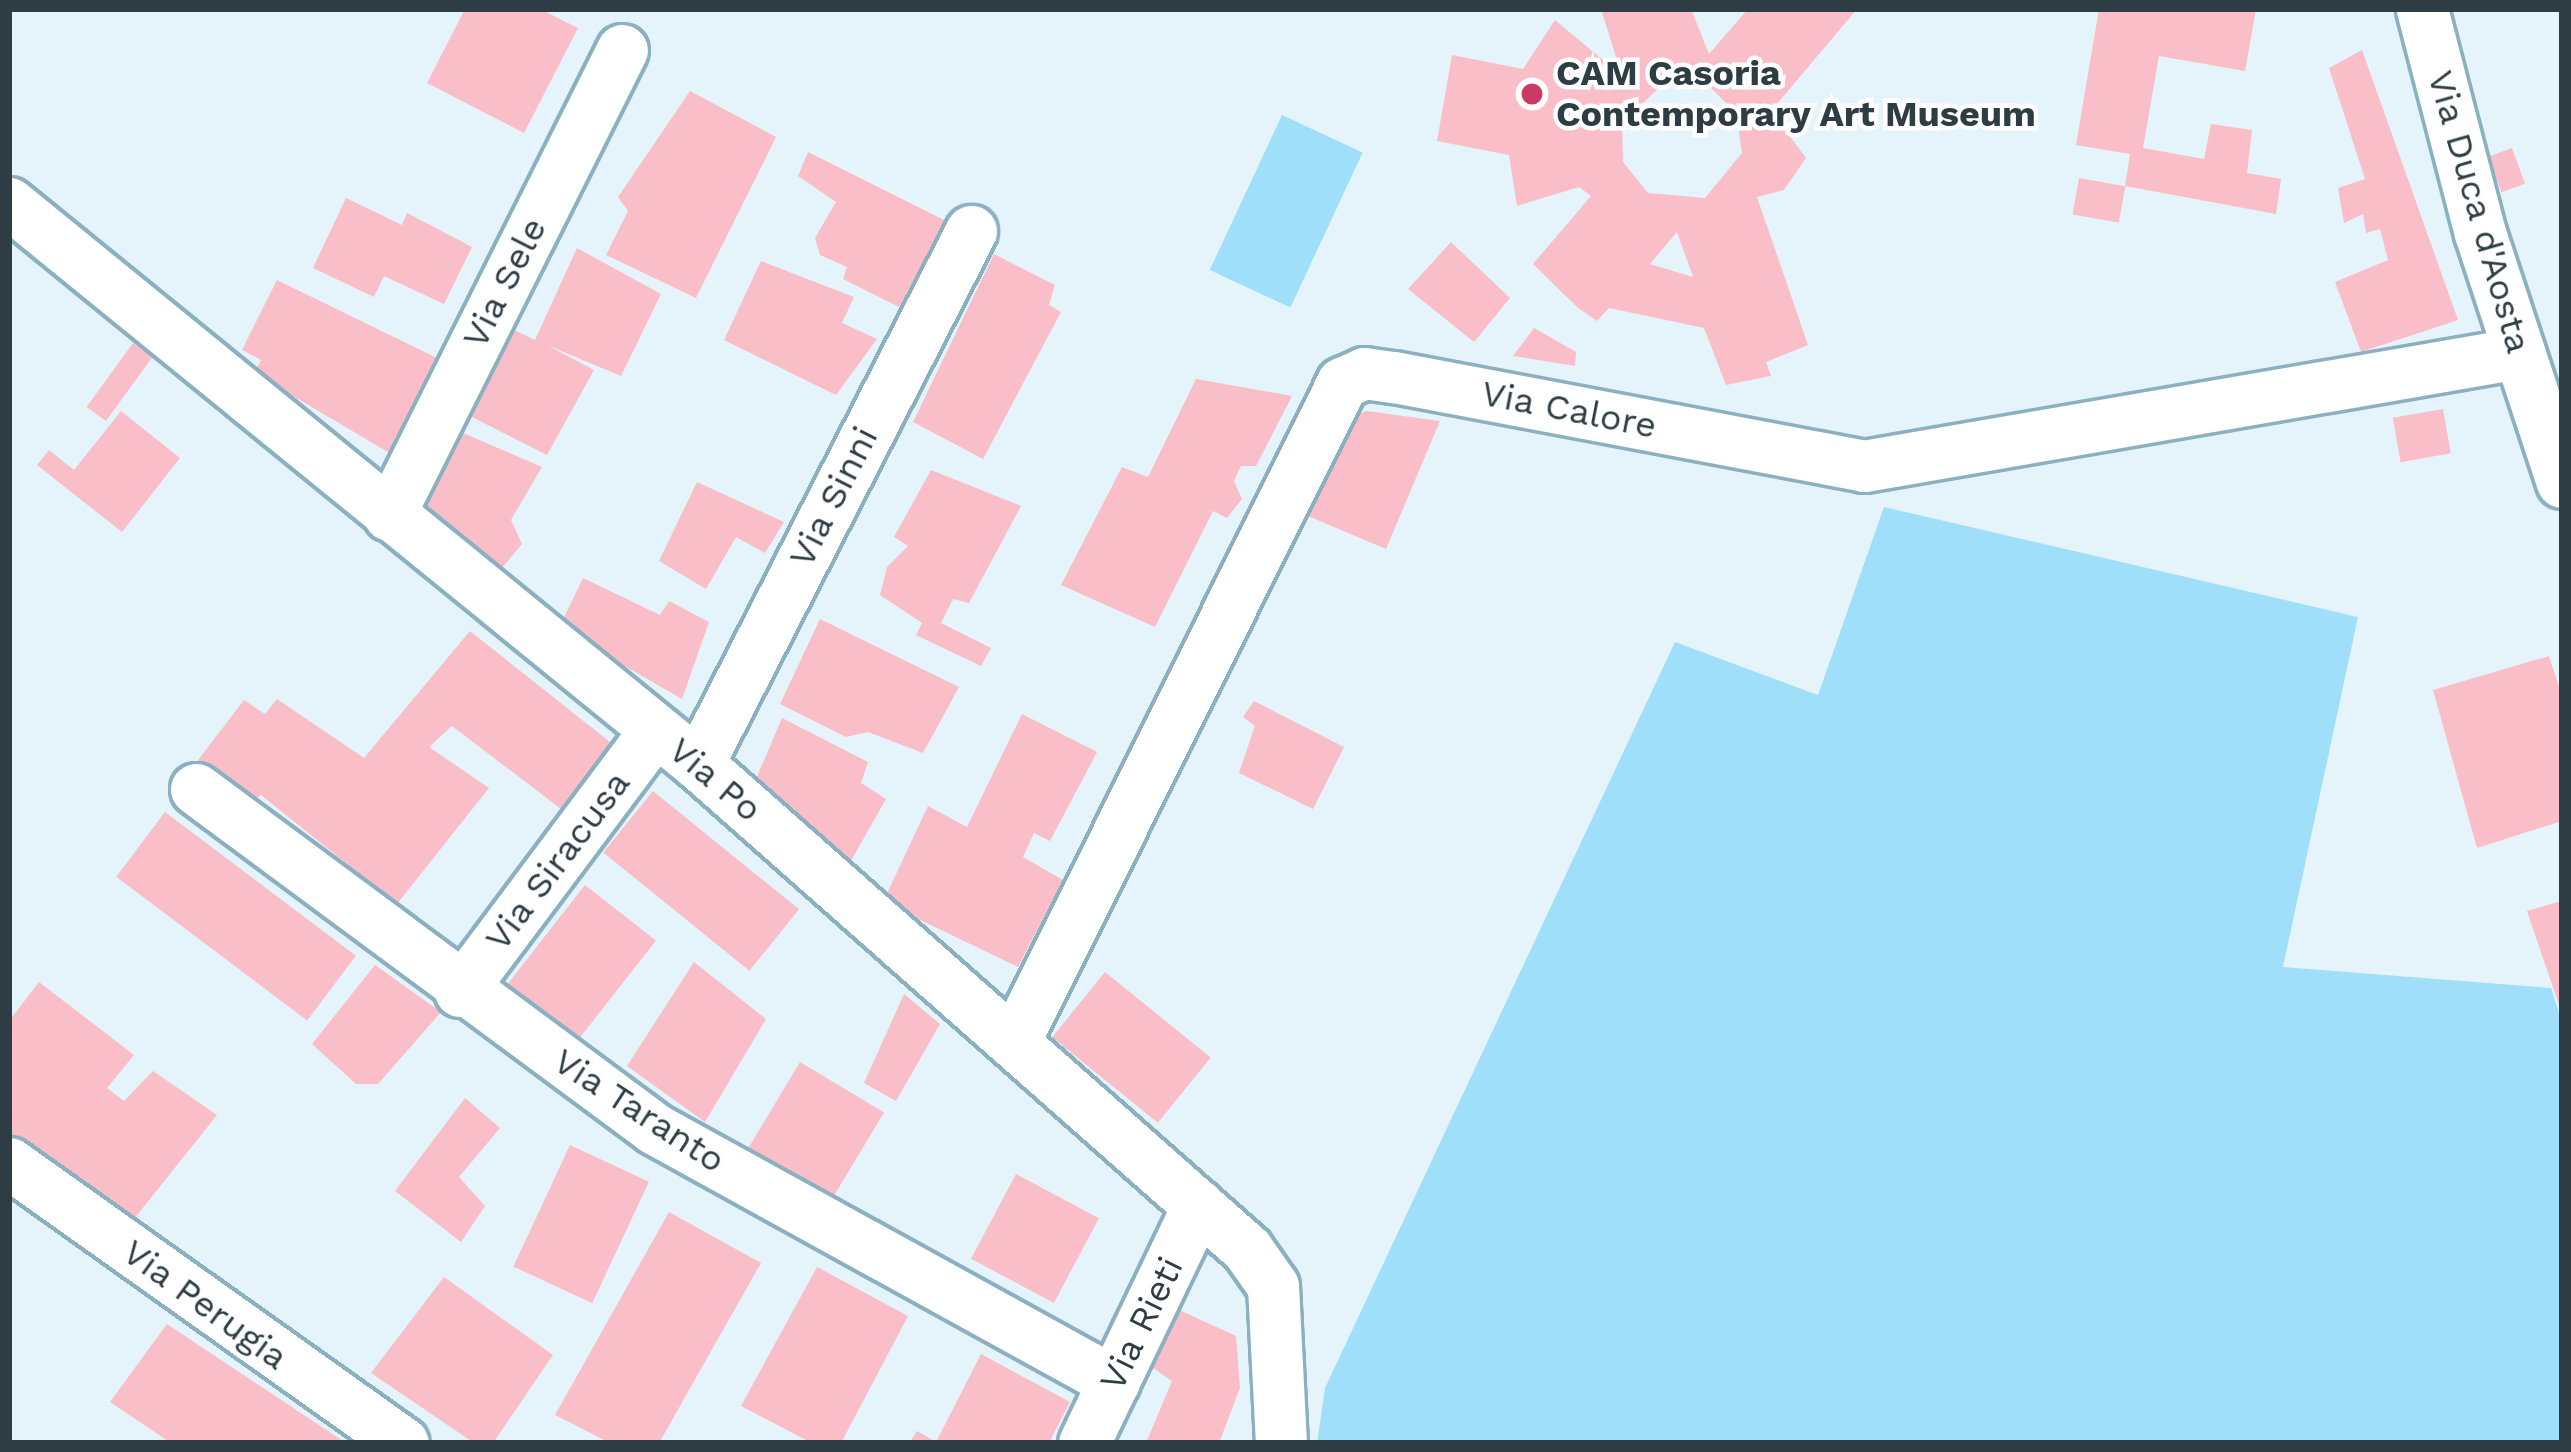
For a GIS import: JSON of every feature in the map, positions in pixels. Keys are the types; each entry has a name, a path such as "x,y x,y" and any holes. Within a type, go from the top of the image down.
{"street":[{"name":"Via Duca d'Aosta","path":"2422,9 2519,353 2562,482"},
{"name":"Via Sele","path":"389,515 622,50"},
{"name":"Via Po","path":"9,203 698,764 1016,1038 1198,1204 1274,1286 1281,1443"},
{"name":"Via Sinni","path":"698,764 970,231"},
{"name":"Via Calore","path":"1016,1038 1342,383 1364,373 1394,377 1864,466 2519,353"},
{"name":"Via Siracusa","path":"460,992 655,730"},
{"name":"Via Taranto","path":"196,789 460,992 655,1129 1114,1382"},
{"name":"Via Perugia","path":"9,1163 403,1443"},
{"name":"Via Rieti","path":"1084,1443 1198,1204"}],"shaded area":[{"path":"1282,115 1363,153 1290,308 1210,270"},
{"path":"1884,507 2358,617 2283,967 2551,988 2562,1022 2562,1443 1317,1443 1325,1388 1675,642 1818,695"}],"building":[{"path":"465,9 540,9 578,28 524,133 427,83"},
{"path":"1601,9 1691,9 1709,54 1748,9 1857,9 1771,111 1806,158 1784,190 1757,197 1808,345 1766,362 1771,376 1726,385 1704,328 1609,308 1597,321 1578,308 1533,264 1591,196 1579,187 1517,206 1509,155 1437,141 1452,55 1523,69 1555,20 1604,61 1616,57","holes":["1666,81 1707,84 1736,113 1742,153 1705,198 1648,193 1623,162 1622,123","1677,232 1693,277 1650,264"]},
{"path":"2099,9 2256,9 2245,71 2159,56 2143,148 2204,159 2211,124 2252,130 2247,173 2281,179 2276,214 2125,186 2130,154 2076,145"},
{"path":"2362,50 2458,320 2361,352 2335,282 2388,260 2380,229 2366,233 2363,214 2344,223 2338,188 2365,179 2329,68"},
{"path":"690,91 776,137 696,298 606,255 628,211 618,197"},
{"path":"2512,148 2525,184 2502,192 2489,157"},
{"path":"808,152 946,221 899,307 843,279 847,267 820,255 815,238 836,202 798,176"},
{"path":"2079,178 2125,186 2119,223 2073,214"},
{"path":"346,198 402,225 407,213 472,247 444,304 384,276 374,297 313,268"},
{"path":"1451,242 1510,298 1474,342 1408,289"},
{"path":"577,248 661,294 621,376 547,345 594,370 547,455 470,416 512,329 535,340"},
{"path":"994,254 1055,285 1049,305 1061,312 983,459 913,422"},
{"path":"761,261 854,297 842,323 877,339 836,395 724,340"},
{"path":"277,280 437,358 393,455 254,373 261,360 242,350"},
{"path":"1534,328 1576,352 1575,366 1513,356"},
{"path":"133,343 152,357 106,421 87,407"},
{"path":"1196,379 1292,396 1256,466 1241,466 1234,481 1242,499 1227,518 1213,511 1155,627 1061,585 1122,467 1148,477"},
{"path":"2443,409 2451,453 2401,462 2393,418"},
{"path":"121,411 180,458 122,532 37,465 49,450 74,470"},
{"path":"1367,411 1440,421 1386,549 1301,513 1346,418"},
{"path":"454,429 542,467 511,520 522,544 492,580 411,514"},
{"path":"931,470 1021,506 969,603 953,599 941,623 991,648 981,666 916,635 922,623 880,595 887,567 908,546 894,537"},
{"path":"697,482 784,522 765,553 736,537 706,589 659,561"},
{"path":"583,578 660,615 669,601 709,622 682,699 559,628"},
{"path":"820,619 959,687 923,753 868,732 846,737 780,704"},
{"path":"470,631 615,746 565,812 452,726 429,747 489,788 397,904 261,795 251,802 192,768 244,700 265,714 277,699 364,758"},
{"path":"2549,656 2562,696 2562,821 2477,848 2433,690"},
{"path":"1254,701 1344,747 1313,809 1239,773 1255,726 1243,717"},
{"path":"1022,714 1097,752 1050,841 1034,833 1023,857 1063,880 1018,967 883,902 928,806 967,827"},
{"path":"782,718 868,762 861,783 886,799 848,866 751,791"},
{"path":"653,791 799,909 749,971 603,852"},
{"path":"165,812 356,956 307,1021 116,877"},
{"path":"585,885 656,940 577,1042 506,987"},
{"path":"2562,901 2562,1011 2561,1011 2527,911"},
{"path":"694,962 766,1019 705,1122 627,1066"},
{"path":"375,965 441,1012 378,1084 356,1084 312,1044"},
{"path":"1105,972 1211,1058 1158,1123 1052,1037"},
{"path":"39,982 134,1055 107,1088 124,1101 153,1071 217,1115 130,1224 9,1133 9,1021"},
{"path":"904,994 940,1024 896,1101 864,1083"},
{"path":"800,1062 884,1112 830,1202 746,1151"},
{"path":"465,1098 500,1128 459,1177 485,1206 461,1242 395,1191"},
{"path":"570,1145 649,1182 592,1303 513,1266"},
{"path":"1016,1174 1099,1218 1054,1303 971,1259"},
{"path":"669,1212 761,1263 659,1443 610,1443 555,1415"},
{"path":"817,1267 908,1316 841,1443 812,1443 741,1406"},
{"path":"444,1277 553,1355 493,1443 474,1443 371,1373"},
{"path":"1177,1309 1236,1336 1240,1388 1219,1443 1146,1443 1172,1381 1150,1366"},
{"path":"167,1324 346,1443 171,1443 110,1402"},
{"path":"981,1354 1070,1402 1049,1443 909,1443 917,1431 936,1442"}],"place":[{"name":"CAM Casoria Contemporary Art Museum","path":"1532,94"}]}
